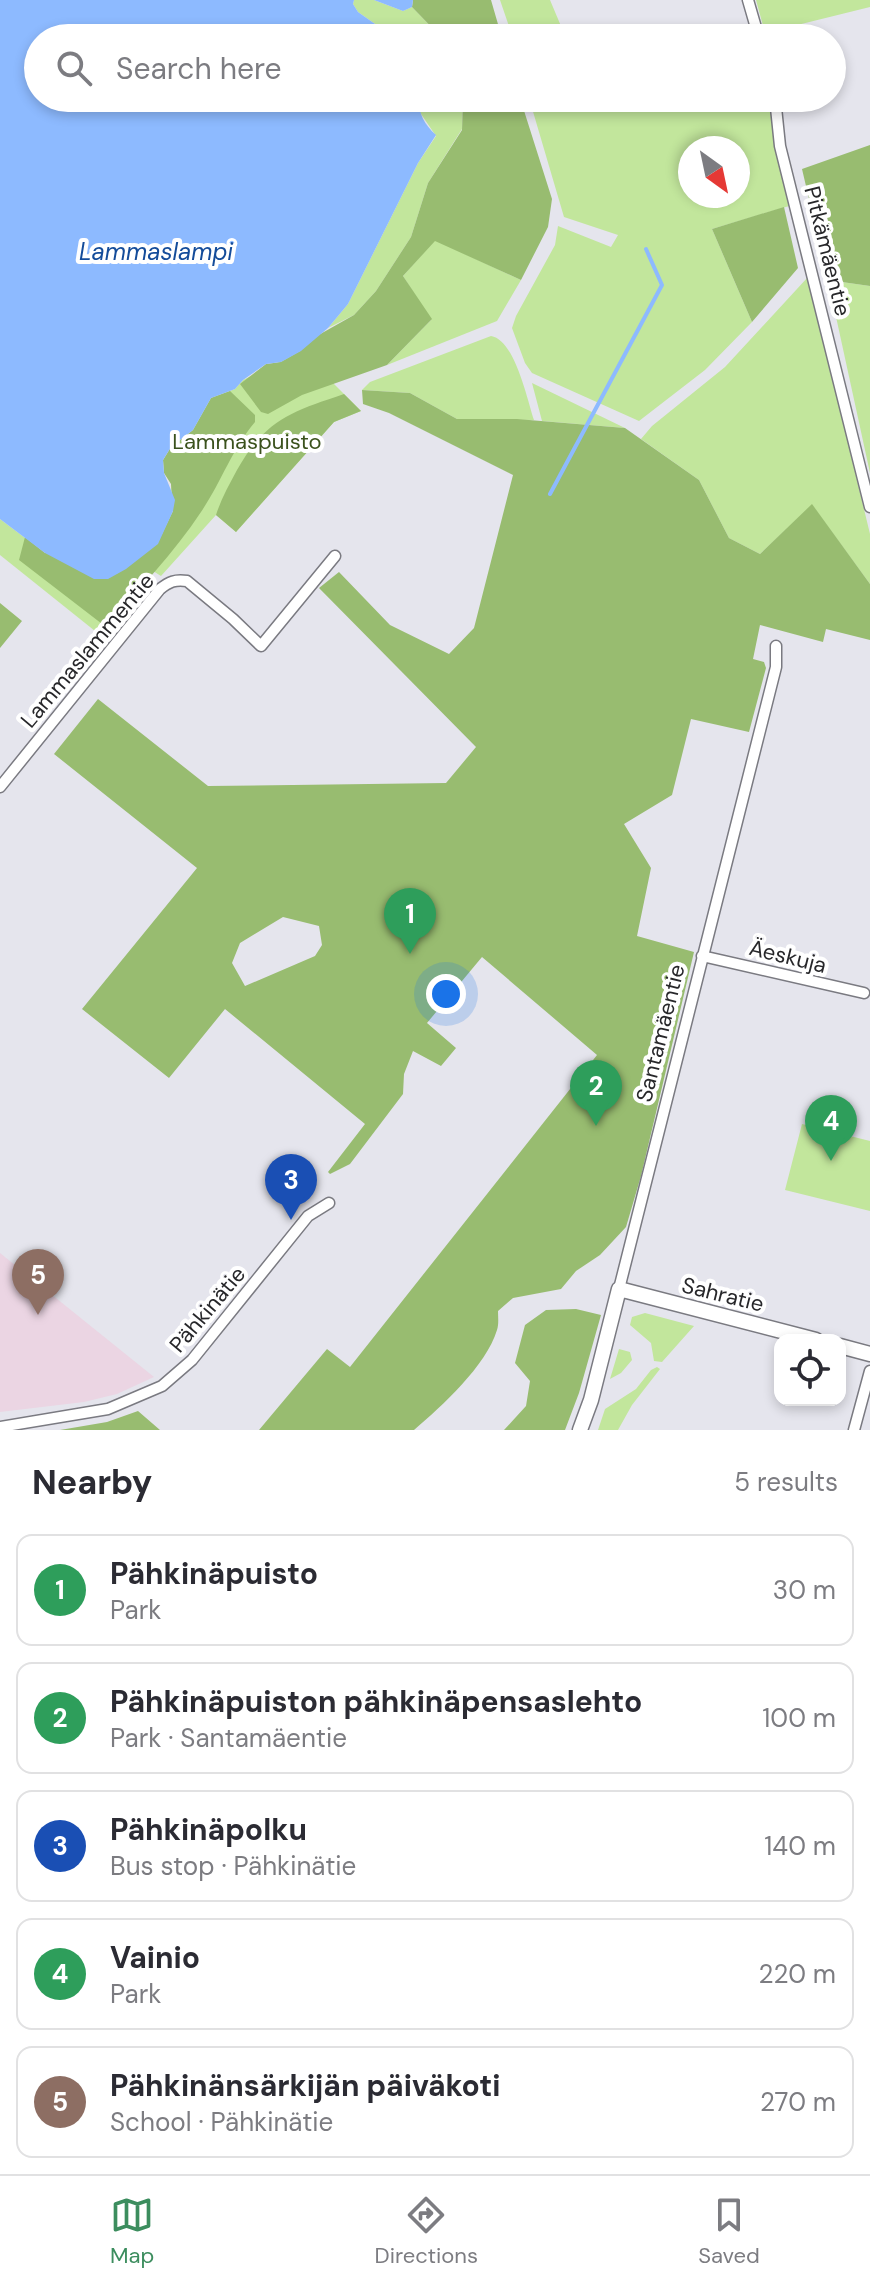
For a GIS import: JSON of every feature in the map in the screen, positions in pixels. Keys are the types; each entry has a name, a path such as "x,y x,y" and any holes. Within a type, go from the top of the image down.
{"street":[{"path":"748,0 755,24"},
{"name":"Pitkämäentie","path":"776,112 780,146 870,507"},
{"name":"Lammaslammentie","path":"0,787 160,589 177,579 187,581 261,646 335,556"},
{"name":"Santamäentie","path":"580,1430 591,1400 776,667 776,646"},
{"name":"Äeskuja","path":"702,956 864,993"},
{"name":"Pähkinätie","path":"0,1427 108,1409 162,1386 192,1360 308,1216 329,1203"},
{"name":"Sahratie","path":"619,1289 793,1334"},
{"path":"846,1348 870,1354"},
{"path":"854,1430 870,1371"}],"shaded area":[{"path":"0,1253 154,1377 117,1394 84,1402 0,1412"}],"green space":[{"path":"354,0 374,0 403,11 412,7 428,24 375,24 358,12"},
{"path":"413,0 491,0 498,24 428,24 412,7"},
{"path":"500,0 550,0 560,24 508,24"},
{"path":"756,0 870,0 870,7 801,24 763,24"},
{"path":"420,112 463,112 462,129 428,183 411,237 376,291 354,315 328,328 348,304 418,163 436,136"},
{"path":"463,112 524,112 552,199 548,227 521,280 435,241 403,276 432,319 387,365 302,395 268,414 261,412 240,384 266,364 281,362 315,337 354,315 376,291 411,237 428,183 462,130"},
{"path":"533,112 778,112 796,204 712,229 752,322 705,370 639,421 532,373 512,328 555,245 558,226 611,247 618,235 564,217"},
{"path":"870,145 870,286 828,280 802,169"},
{"path":"784,207 798,268 752,322 712,229"},
{"path":"435,240 521,280 497,321 387,365 431,320 403,276"},
{"path":"808,277 870,534 870,584 812,505 760,554 729,538 699,480 641,439 652,426 725,367"},
{"path":"828,280 870,286 870,473"},
{"path":"491,336 507,348 513,359 534,420 457,419 410,393 362,390 370,382"},
{"name":"Lammaspuisto","path":"301,351 361,411 334,422 236,532 216,515 161,576 153,571 100,635 0,555 0,519 45,553 162,534 173,511 171,484 193,430 211,398 235,389 243,380"},
{"path":"532,383 625,428 542,421"},
{"path":"362,390 410,393 457,419 517,419 625,428 699,480 729,538 760,554 812,504 870,584 870,640 826,629 823,642 760,625 753,659 764,662 766,668 749,732 691,719 672,795 624,824 651,868 637,936 694,952 626,1227 600,1255 576,1271 561,1289 513,1298 498,1311 497,1330 483,1357 450,1397 414,1430 259,1430 327,1349 350,1367 597,1055 482,957 427,1023 456,1048 441,1066 413,1051 404,1074 403,1094 350,1164 330,1174 328,1172 365,1124 225,1009 169,1078 82,1009 197,868 54,754 98,699 208,786 446,783 476,747 319,588 339,572 390,625 449,654 474,628 513,475 389,413 363,404","holes":["283,917 319,926 322,945 315,956 245,986 232,963 240,943"]},
{"path":"230,391 255,415 255,422 190,527 106,627 19,560 25,537 45,553 162,534 173,511 171,484 164,473 163,460 171,447 193,430 211,398"},
{"path":"344,394 361,411 334,422 236,532 216,515 237,470 258,439 294,413"},
{"path":"0,603 22,621 0,648"},
{"path":"802,1124 870,1141 870,1211 785,1190"},
{"path":"576,1309 601,1315 565,1430 504,1430 526,1406 530,1381 515,1363 525,1325 546,1310"},
{"path":"645,1313 694,1326 662,1362 654,1361 651,1343 630,1325 632,1317"},
{"path":"619,1349 630,1352 632,1360 621,1373 610,1379"},
{"path":"657,1367 660,1369 632,1405 618,1430 598,1430 605,1409 636,1389"},
{"path":"138,1411 160,1430 60,1430 107,1422"}],"water":[{"name":"Lammaslampi","path":"0,0 354,0 358,12 375,24 24,24 24,112 421,112 436,135 418,163 348,304 328,328 301,351 281,362 266,364 235,389 211,398 193,430 171,447 163,460 164,473 175,500 158,544 108,579 94,579 45,553 0,519"},
{"path":"374,0 413,0 412,7 403,11"}],"waterway":[{"path":"550,494 662,285 646,249"}],"place":[{"name":"Pähkinäpuisto","path":"410,954"},
{"name":"Pähkinäpuiston pähkinäpensaslehto","path":"596,1126"},
{"name":"Vainio","path":"831,1161"},
{"name":"Pähkinäpolku","path":"291,1220"},
{"name":"Pähkinänsärkijän päiväkoti","path":"38,1315"}]}
